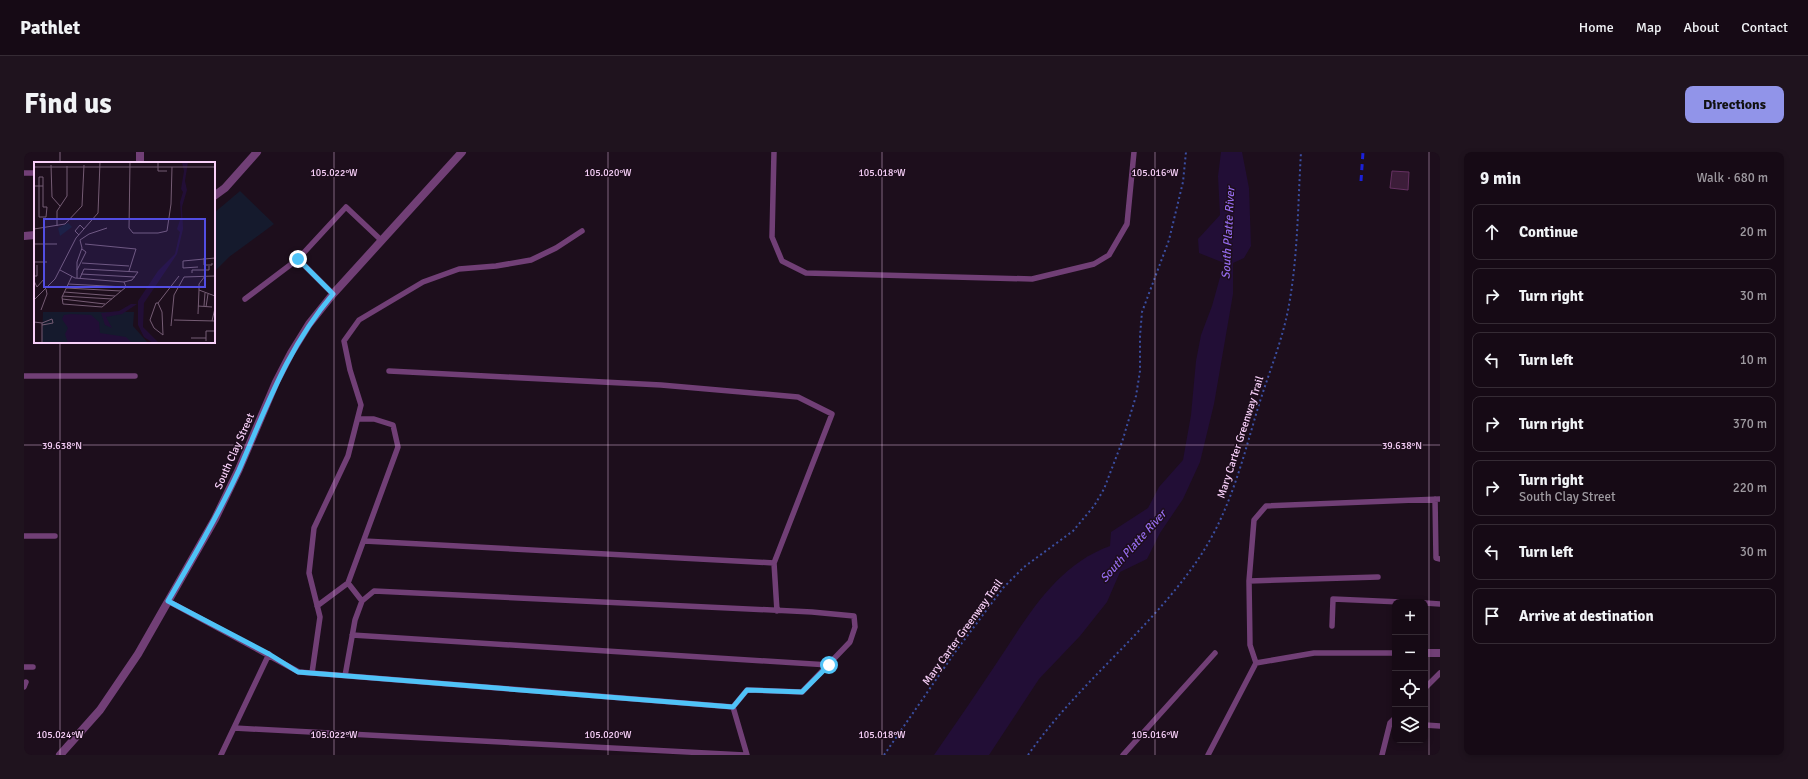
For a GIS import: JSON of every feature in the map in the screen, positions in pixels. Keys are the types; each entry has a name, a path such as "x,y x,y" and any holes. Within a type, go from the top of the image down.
{"street":[{"path":"215,195 225,188 257,152"},
{"name":"South Clay Street","path":"60,755 90,722 120,682 168,601 225,498 291,352 309,324 333,294 381,240 462,152"},
{"path":"24,236 34,235"},
{"path":"1428,653 1440,653"}],"lane":[{"path":"774,152 772,237 782,262 806,273 1032,279 1094,264 1110,255 1127,224 1134,152"},
{"path":"245,299 298,259 346,207 381,240"},
{"path":"312,673 320,617 309,573 314,528 348,456 361,405 350,370 344,341 359,320 423,282 459,270 531,260 556,248 582,231"},
{"path":"298,259 333,294"},
{"path":"389,372 661,385 798,397 832,414 774,563 777,611"},
{"path":"24,376 136,376"},
{"path":"317,606 348,582 398,447 393,425 374,419 358,419"},
{"path":"1208,755 1256,663 1250,645 1249,581 1254,520 1266,506 1437,499 1436,558 1440,559"},
{"path":"24,536 55,536"},
{"path":"364,541 774,563"},
{"path":"1249,581 1378,577"},
{"path":"348,582 362,601"},
{"path":"346,676 355,620 362,601 374,590 854,616 854,627 850,642 802,692 747,690 733,707"},
{"path":"1332,626 1333,599 1392,602"},
{"path":"168,601 269,654 298,672 733,707"},
{"path":"1428,603 1440,604"},
{"path":"352,636 829,665"},
{"path":"1123,755 1215,653"},
{"path":"1256,663 1314,653 1392,653"},
{"path":"221,755 269,654"},
{"path":"24,667 33,667"},
{"path":"1428,685 1440,673"},
{"path":"733,707 747,755"},
{"path":"1428,725 1440,726"},
{"path":"1382,755 1392,726"},
{"path":"234,728 744,755"}],"path":[{"name":"Mary Carter Greenway Trail","path":"884,755 953,655 1007,583 1024,567 1074,531 1094,506 1104,488 1122,442 1136,396 1140,372 1142,312 1169,240 1183,182 1186,152"},
{"name":"Mary Carter Greenway Trail","path":"1028,755 1041,737 1086,684 1105,667 1148,622 1174,590 1201,555 1228,503 1243,464 1290,301 1294,267 1301,152"}],"shaded area":[{"path":"240,191 274,224 229,257 215,271 215,212"}],"water":[{"name":"South Platte River","path":"1221,152 1242,152 1249,188 1251,246 1244,258 1233,263 1233,294 1214,404 1200,462 1183,499 1160,533 1147,559 1120,572 1107,602 1080,636 1039,679 989,755 934,755 1017,632 1043,597 1057,581 1073,567 1090,555 1110,546 1111,532 1148,508 1159,487 1183,460 1191,415 1196,361 1201,335 1212,306 1224,263 1199,253 1198,239 1220,215 1218,176"}],"building":[{"path":"1392,171 1409,172 1408,190 1390,188"}],"railway":[{"path":"1361,181 1363,152"}],"route":[{"path":"298,259 333,294 309,324 291,352 215,519 168,601 269,654 298,672 733,707 747,690 802,692 829,665"}]}
